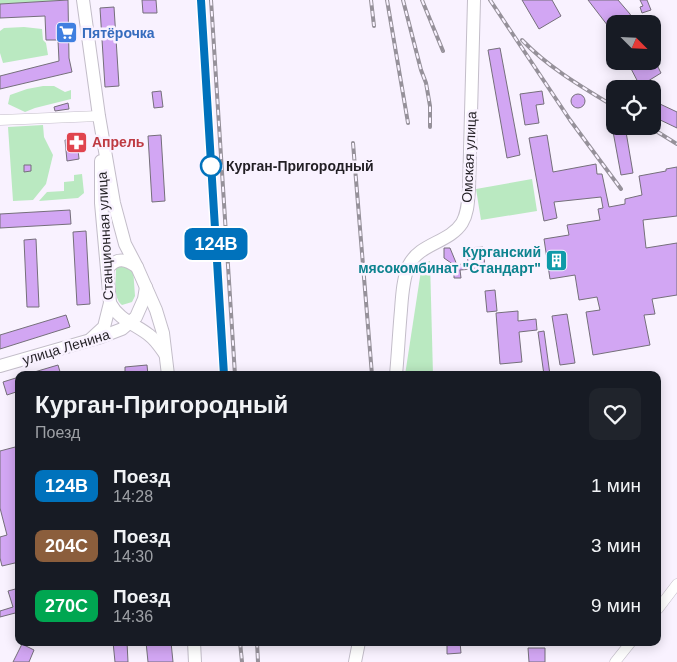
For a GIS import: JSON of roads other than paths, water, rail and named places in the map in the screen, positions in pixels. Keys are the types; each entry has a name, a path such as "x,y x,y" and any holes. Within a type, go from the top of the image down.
{"main road":[{"name":"Станционная улица","path":"84,0 100,121 114,203 125,244 156,310 162,333 168,371"},
{"name":"Омская улица","path":"396,371 403,290 408,266 414,256 454,232 462,222 467,209 474,0"},
{"name":"Станционная улица","path":"91,339 104,328 110,303 101,203 100,121"},
{"path":"108,268 112,262 118,260 130,262 137,267"},
{"path":"130,324 141,309 146,287"},
{"name":"улица Ленина","path":"110,303 114,312 150,336 166,356"},
{"name":"улица Ленина","path":"0,366 112,334 130,324"},
{"path":"194,646 195,662"},
{"path":"356,662 358,646"}],"street":[{"path":"0,120 100,121"},
{"path":"661,605 677,584"},
{"path":"615,662 628,646"}],"railway":[{"path":"201,0 224,371"},
{"path":"211,0 235,371"},
{"path":"371,0 374,26"},
{"path":"387,0 408,123"},
{"path":"403,0 426,83 430,106 430,127"},
{"path":"422,0 443,51"},
{"path":"490,0 570,120 621,189"},
{"path":"522,40 555,68 606,101"},
{"path":"661,134 677,144"},
{"path":"353,143 372,371"},
{"path":"240,646 242,662"},
{"path":"257,646 258,662"}],"train":[{"name":"124В","path":"201,0 224,371"}],"place":[{"name":"Пятёрочка","path":"66,33"},
{"name":"Апрель","path":"76,142"},
{"name":"Курган-Пригородный","path":"211,166"},
{"name":"Курганский мясокомбинат \"Стандарт\"","path":"557,260"}]}
